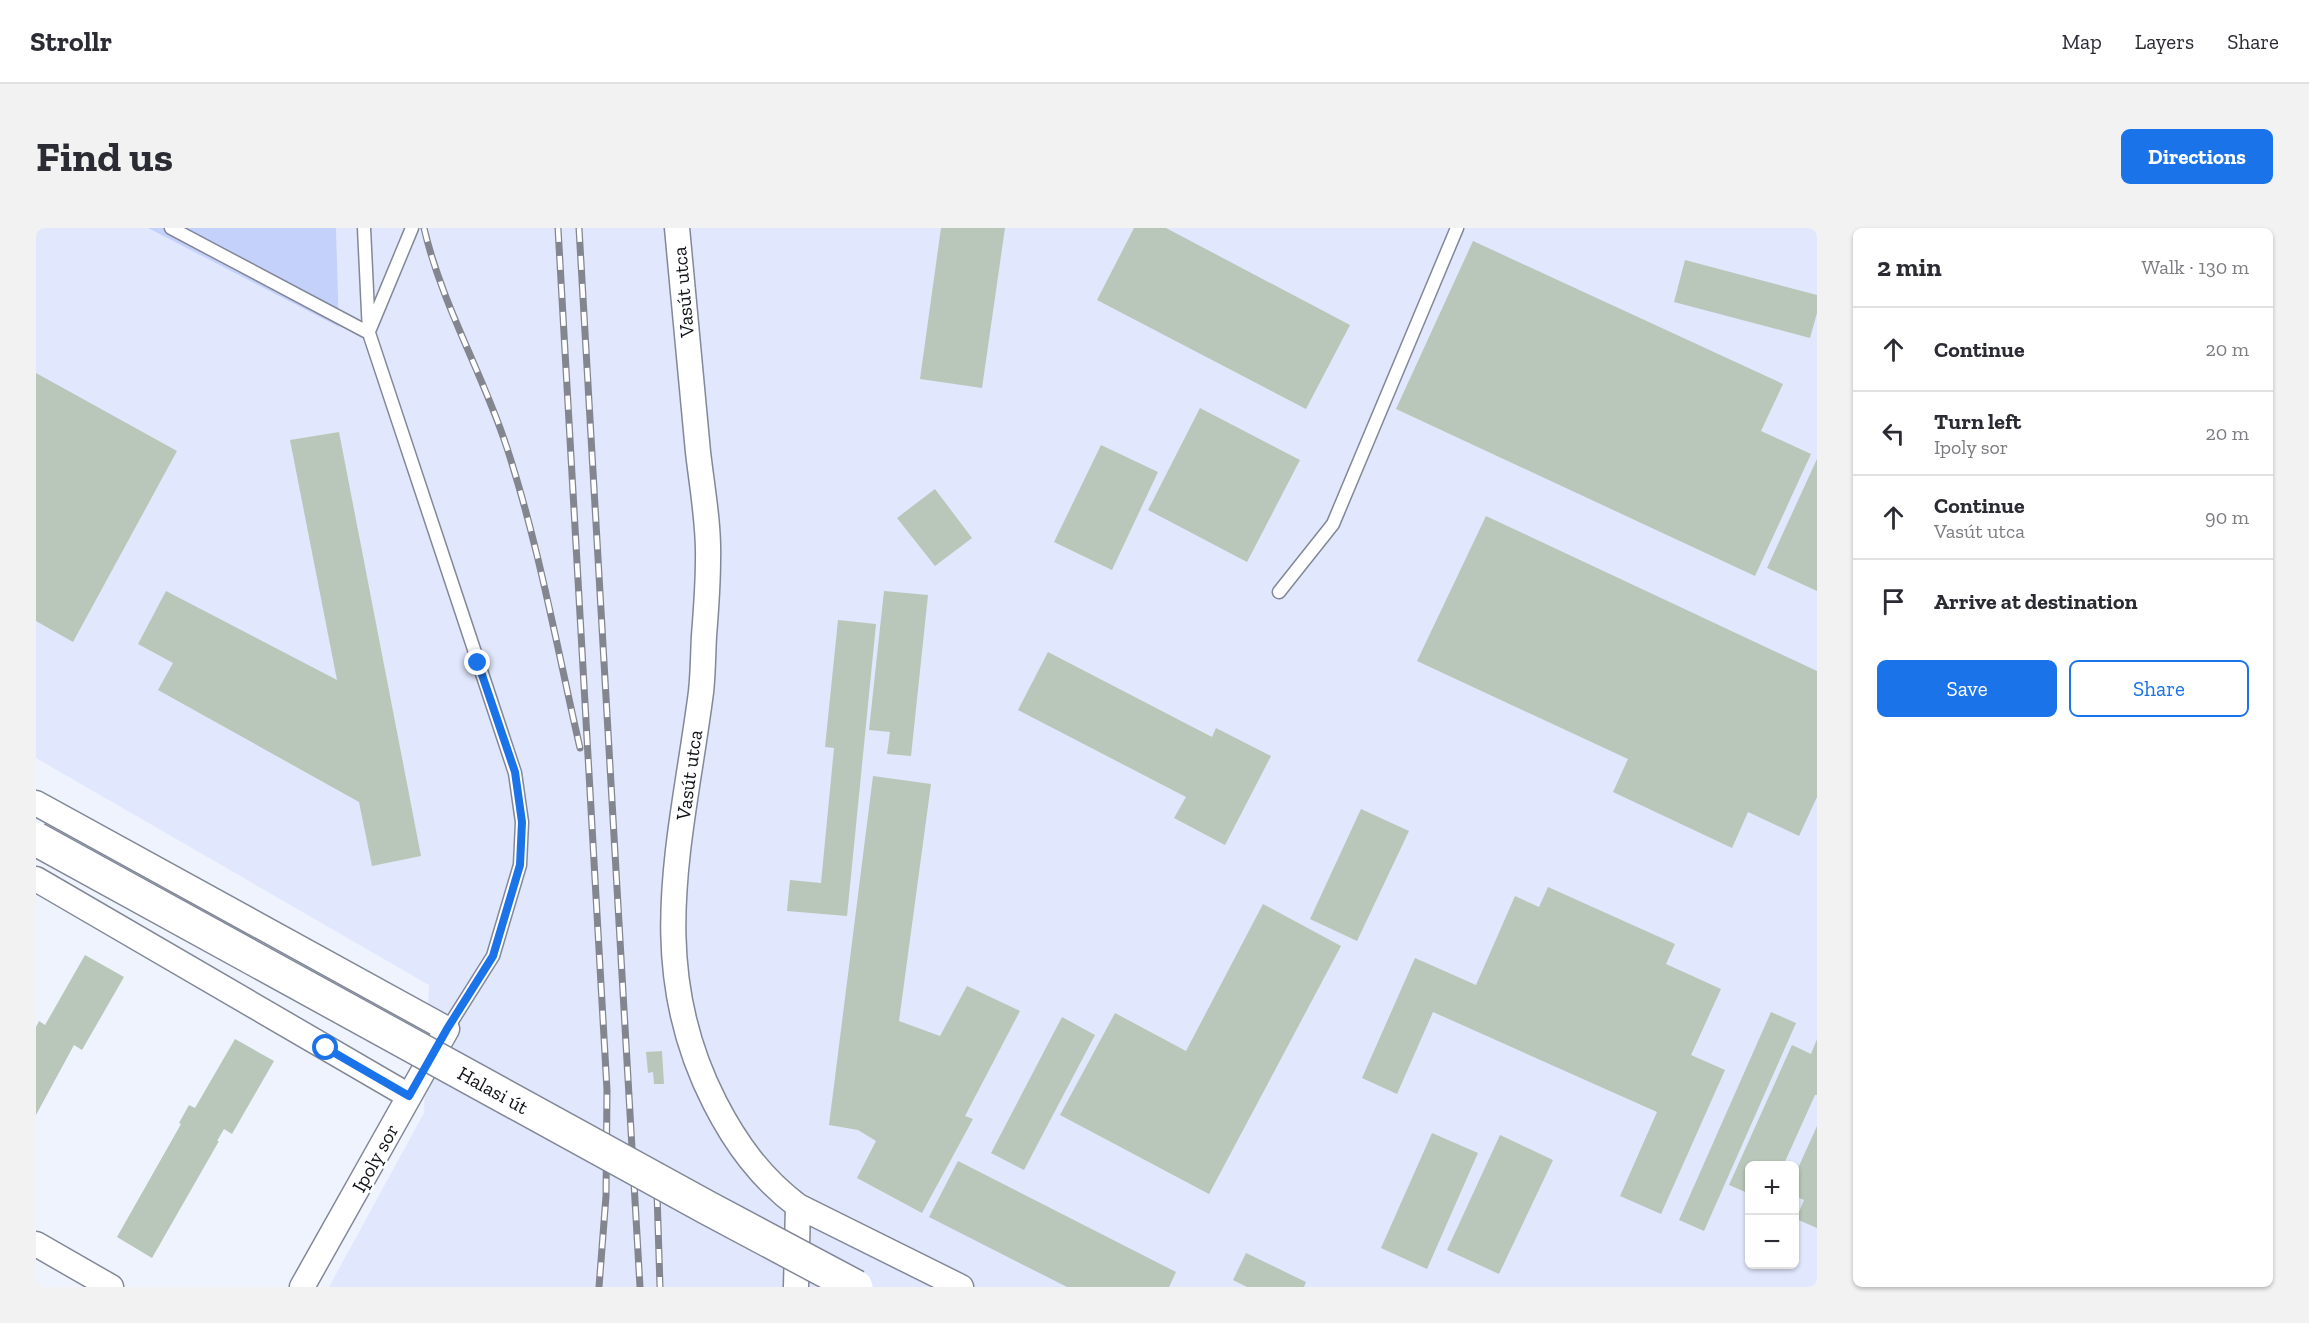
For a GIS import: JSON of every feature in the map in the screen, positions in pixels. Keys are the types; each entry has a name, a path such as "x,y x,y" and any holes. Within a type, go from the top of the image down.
{"main road":[{"name":"Halasi út","path":"36,839 856,1287"}],"street":[{"name":"Vasút utca","path":"677,228 708,557 702,689 675,871 672,923 674,960 680,1006 692,1050 705,1082 742,1150 762,1176 798,1206"},
{"path":"36,803 447,1029"},
{"path":"36,879 409,1096"},
{"name":"Ipoly sor","path":"302,1287 447,1029"},
{"path":"796,1287 798,1206 961,1287"},
{"path":"36,1244 111,1287"}],"lane":[{"path":"171,228 369,333"},
{"path":"364,228 369,333 515,772 522,822 520,865 493,956 447,1029"},
{"path":"369,333 412,228"},
{"path":"1279,592 1333,524 1456,228"}],"shaded area":[{"path":"36,228 148,228 339,327 336,228 1817,228 1817,1287 329,1287 424,1113 429,985 36,758"},
{"path":"148,228 336,228 339,327"}],"building":[{"path":"941,228 1005,228 982,388 920,379"},
{"path":"1134,228 1166,228 1350,325 1306,409 1097,300"},
{"path":"1473,241 1783,384 1761,431 1811,454 1755,576 1396,409"},
{"path":"1685,260 1817,295 1817,313 1810,338 1674,302"},
{"path":"36,373 177,451 73,642 36,621"},
{"path":"1200,408 1300,460 1247,562 1148,510"},
{"path":"339,432 421,856 372,866 359,802 158,690 173,663 138,644 166,591 337,680 290,440"},
{"path":"1101,445 1158,472 1112,570 1054,542"},
{"path":"1817,459 1817,591 1767,568"},
{"path":"935,489 972,538 935,566 897,518"},
{"path":"1486,516 1817,671 1817,797 1799,836 1748,812 1732,848 1613,792 1628,759 1417,661"},
{"path":"884,591 928,595 911,756 887,754 890,732 869,730"},
{"path":"838,620 876,624 847,916 787,911 790,880 821,883 834,748 825,747"},
{"path":"1048,652 1212,737 1216,728 1271,756 1225,845 1174,818 1186,797 1018,710"},
{"path":"873,776 931,784 899,1021 940,1036 967,986 1020,1011 965,1116 973,1119 922,1213 857,1178 876,1141 858,1130 829,1125"},
{"path":"1361,809 1409,831 1357,941 1310,919"},
{"path":"1548,887 1675,944 1666,964 1721,989 1691,1055 1725,1070 1661,1214 1620,1196 1657,1112 1433,1012 1397,1094 1362,1078 1415,958 1476,985 1515,896 1539,907"},
{"path":"1263,904 1341,946 1209,1194 1060,1115 1115,1013 1186,1051"},
{"path":"85,955 124,977 82,1050 74,1045 36,1115 36,1027 39,1021 45,1025"},
{"path":"1771,1012 1796,1023 1704,1231 1679,1220"},
{"path":"1062,1017 1095,1035 1024,1170 991,1153"},
{"path":"235,1039 274,1061 232,1134 224,1129 152,1258 117,1237 181,1124 179,1123 189,1105 195,1108"},
{"path":"1817,1039 1817,1095 1815,1095 1785,1161 1745,1161 1745,1192 1729,1185 1792,1045 1811,1054"},
{"path":"662,1051 664,1084 654,1084 653,1072 648,1073 646,1052"},
{"path":"1817,1126 1817,1228 1799,1220 1799,1212 1804,1200 1799,1198 1799,1166"},
{"path":"1432,1133 1478,1153 1427,1269 1381,1248"},
{"path":"1500,1135 1553,1160 1499,1274 1447,1250"},
{"path":"958,1161 1176,1272 1169,1287 1067,1287 929,1217"},
{"path":"1246,1253 1306,1282 1304,1287 1247,1287 1233,1280"}],"railway":[{"path":"424,228 441,284 507,448 538,560 580,748"},
{"path":"558,228 607,1090 606,1196 599,1287"},
{"path":"579,228 640,1287"},
{"path":"657,1193 660,1287"}],"route":[{"path":"326,1048 409,1096 447,1029 493,956 505,922 520,865 522,822 515,772 478,663"}]}
